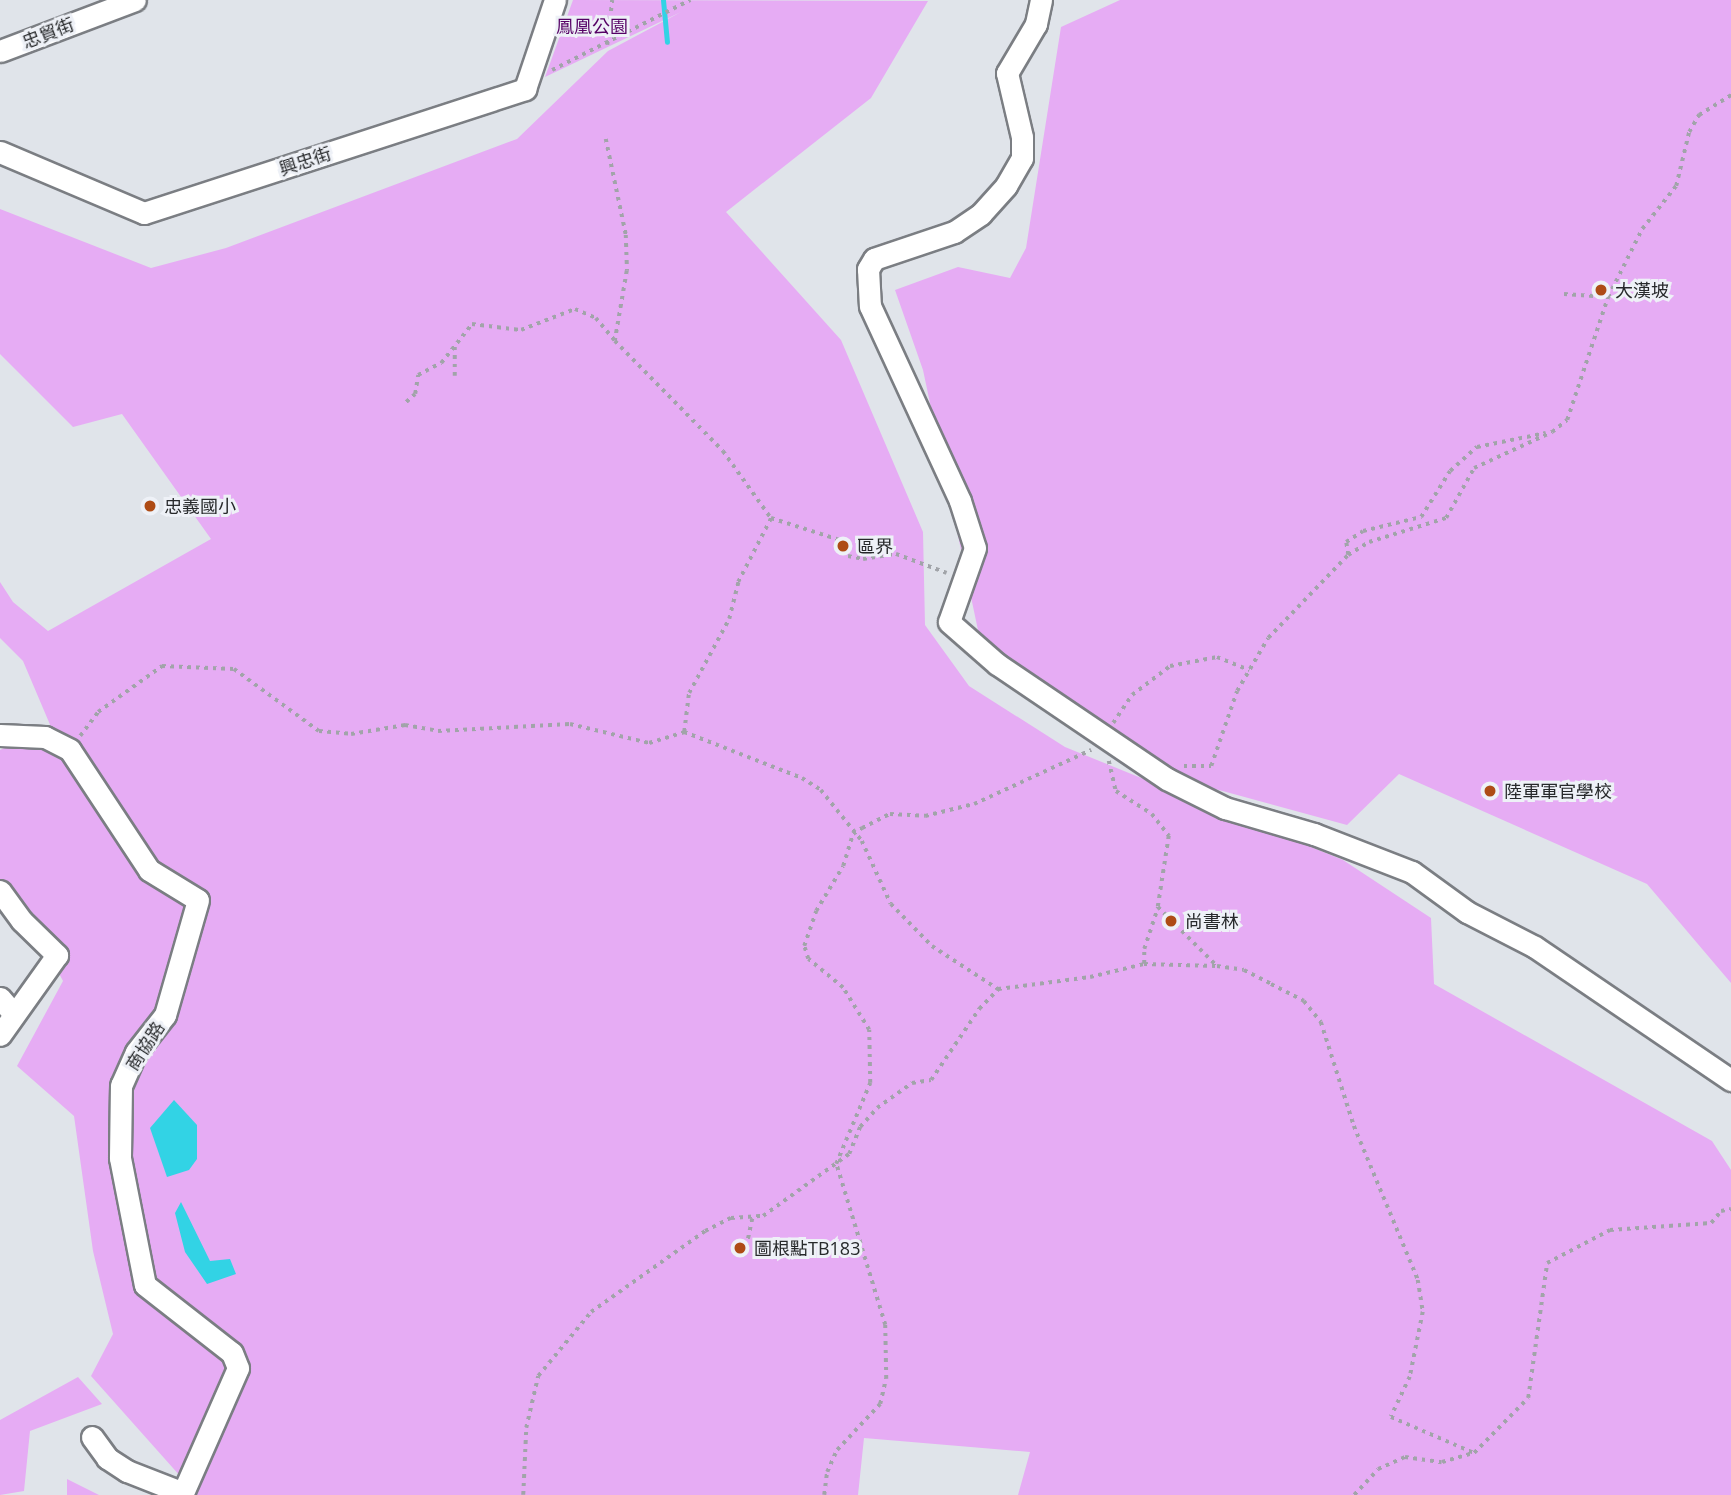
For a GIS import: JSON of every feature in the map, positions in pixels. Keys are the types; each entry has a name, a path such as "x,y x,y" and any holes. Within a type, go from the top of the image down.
{"street":[{"name":"忠貿街","path":"0,51 135,0"},
{"name":"興忠街","path":"0,152 145,213 525,89 555,0"},
{"path":"1041,0 1035,24 1007,73 1022,158 1006,186 981,214 954,232 874,259 868,269 870,306 960,500 975,548 949,622 997,664 1167,779 1225,808 1314,834 1412,872 1467,912 1535,947 1731,1080"},
{"path":"0,734 45,737 70,750"},
{"name":"商協路","path":"70,750 149,870 198,900 165,1014 136,1052 121,1085 120,1157 145,1285 232,1353 238,1368 182,1494"},
{"path":"0,891 22,922 57,955 7,1006 0,1035"},
{"path":"92,1437 107,1458 127,1471 182,1494"}],"path":[{"path":"607,45 612,0"},
{"path":"543,74 607,45 690,0"},
{"path":"606,139 626,235 627,271 615,341"},
{"path":"1564,294 1608,297"},
{"path":"405,402 415,394 418,375 436,367 472,324 522,330 575,309 596,318 615,341 723,451 771,518 843,541 848,556 909,556 962,579"},
{"path":"455,347 455,376"},
{"path":"1348,555 1346,542 1363,531 1421,517 1450,471 1477,447 1552,432"},
{"path":"684,732 689,693 729,619 738,582 771,518"},
{"path":"824,1495 827,1472 837,1450 880,1404 886,1379 885,1325 836,1164 870,1083 869,1030 843,988 808,959 804,946 853,834 890,814 925,816 974,804 1108,740 1109,727 1132,695 1170,666 1217,657 1249,670"},
{"path":"70,750 98,712 162,666 234,669 319,732 351,734 405,725 438,730 570,724 649,743 684,732 802,778 821,790 879,872 891,904 932,946 998,989"},
{"path":"1144,964 1144,949 1158,907"},
{"path":"523,1495 531,1403 538,1376 552,1355 591,1312 649,1267 731,1218 752,1219 775,1208 808,1180 849,1154 860,1127 877,1108 912,1083 931,1080 979,1009 998,989 1090,977 1144,964 1217,966"},
{"path":"747,1247 752,1219"},
{"path":"1354,1495 1378,1469 1405,1457 1442,1462 1474,1453"}],"green space":[{"name":"鳳凰公園","path":"573,0 928,1 871,98 726,212 841,340 923,532 925,625 969,686 1065,747 1343,860 1431,918 1434,984 1712,1141 1731,1170 1731,1495 1018,1495 1030,1452 864,1438 858,1495 197,1495 91,1376 113,1334 93,1251 74,1116 17,1066 63,981 36,930 0,898 0,750 51,727 23,661 0,638 0,582 13,602 48,631 211,539 122,414 73,427 0,354 0,209 151,268 226,248 517,139 608,51 681,12 545,77"},
{"path":"1120,0 1731,0 1731,983 1647,884 1399,774 1347,825 1208,787 986,668 923,370 895,290 958,267 1010,278 1026,248 1061,27"},
{"path":"78,1377 102,1404 30,1431 24,1491 0,1495 0,1420"},
{"path":"67,1479 99,1495 67,1495"}],"water":[{"path":"174,1100 197,1125 197,1159 189,1170 167,1177 150,1128"},
{"path":"181,1202 210,1261 230,1259 236,1274 207,1284 185,1252 175,1213"}],"waterway":[{"path":"663,0 667,42"}],"place":[{"name":"大漢坡","path":"1601,290"},
{"name":"忠義國小","path":"150,506"},
{"name":"區界","path":"843,546"},
{"name":"陸軍軍官學校","path":"1490,791"},
{"name":"尚書林","path":"1171,921"},
{"name":"圖根點TB183","path":"740,1248"}]}
